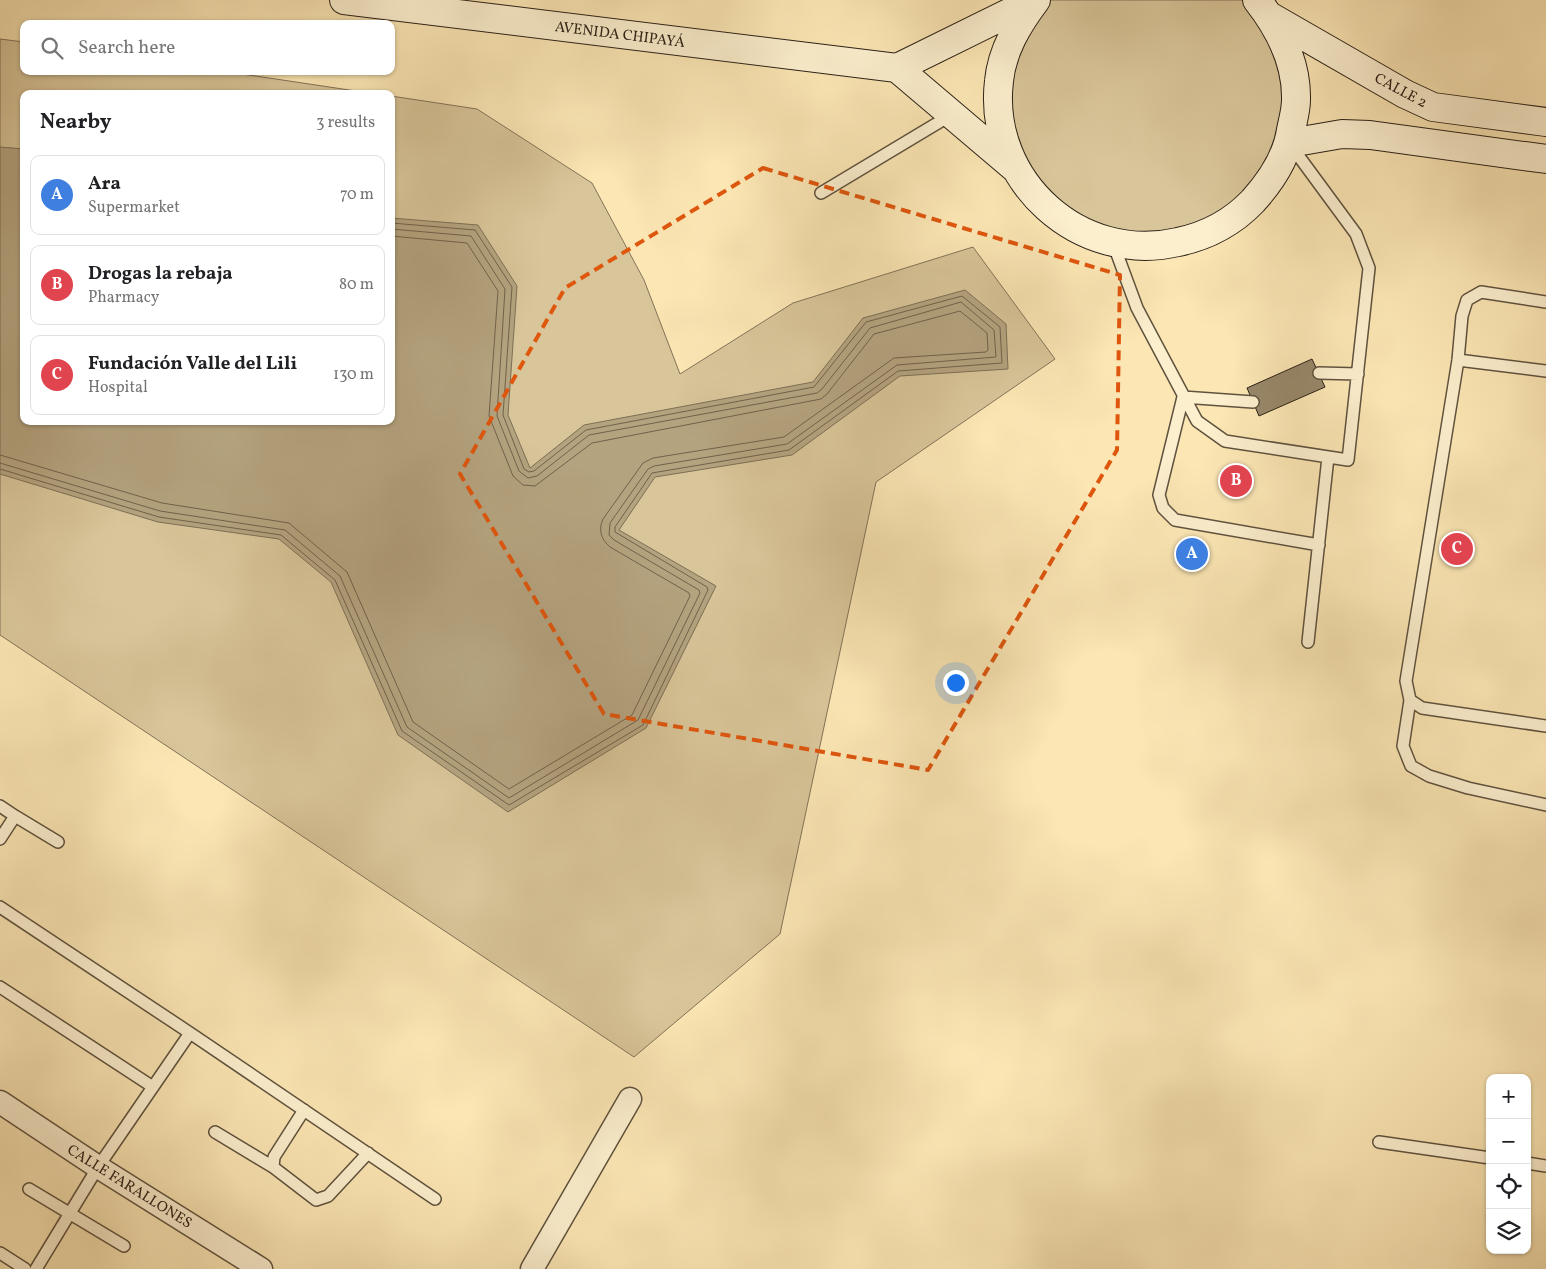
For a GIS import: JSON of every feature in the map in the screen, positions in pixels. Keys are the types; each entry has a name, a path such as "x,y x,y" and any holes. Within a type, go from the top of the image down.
{"main road":[{"name":"AVENIDA CHIPAYÁ","path":"344,0 897,68"},
{"path":"1036,0 897,68 1015,168 1040,202 1066,224 1089,236 1113,243 1158,247 1201,237 1240,215 1270,182 1289,143 1296,99 1290,56 1264,9"},
{"path":"1015,168 1003,140 998,111 999,80 1006,51 1019,23 1036,0"},
{"name":"CALLE 2","path":"1264,9 1405,94 1433,107 1546,122"},
{"path":"1289,143 1342,134 1370,135 1546,159"}],"street":[{"path":"532,1269 630,1099"},
{"name":"CALLE FARALLONES","path":"0,1102 98,1167 261,1269"}],"lane":[{"path":"821,192 952,114"},
{"path":"1113,243 1137,308 1197,421 1225,441 1348,460 1369,268 1356,234 1289,143"},
{"path":"1546,302 1481,292 1468,300 1462,316 1458,360 1406,681 1410,700 1403,746 1411,766 1429,776 1468,788 1546,805"},
{"path":"1458,360 1546,371"},
{"path":"1319,373 1358,374"},
{"path":"1183,397 1253,402"},
{"path":"1183,397 1159,495 1163,508 1174,520 1319,545"},
{"path":"1308,642 1328,457"},
{"path":"1410,700 1422,708 1546,726"},
{"path":"0,806 58,842"},
{"path":"0,839 15,816"},
{"path":"0,907 435,1199"},
{"path":"0,987 153,1087"},
{"path":"36,1269 98,1167 190,1033"},
{"path":"273,1167 274,1157 304,1110"},
{"path":"215,1132 273,1167 316,1200 328,1196 368,1153"},
{"path":"1379,1142 1486,1157"},
{"path":"1531,1164 1546,1166"},
{"path":"30,1189 124,1246"},
{"path":"0,1253 25,1269"}],"highlighted area":[{"path":"763,168 1120,275 1117,450 928,770 604,714 460,474 565,288"}],"shaded area":[{"path":"1036,0 1257,0 1296,99 1270,183 1158,247 1046,208 998,111"},
{"path":"0,39 20,42 20,75 249,75 349,90 20,90 20,425 395,425 395,97 477,109 592,183 644,280 680,374 793,303 973,247 1055,359 876,482 780,934 634,1057 0,635"}],"water":[{"path":"0,147 20,149 20,425 395,425 395,218 478,225 517,286 508,415 530,468 584,425 813,382 863,318 965,290 1006,324 1008,369 900,376 792,455 655,477 619,530 716,586 646,728 508,812 398,735 331,582 279,539 158,522 0,474"}],"building":[{"path":"1312,359 1325,387 1259,416 1247,388"}],"place":[{"name":"Drogas la rebaja","path":"1236,481"},
{"name":"Fundación Valle del Lili","path":"1457,549"},
{"name":"Ara","path":"1192,554"}]}
